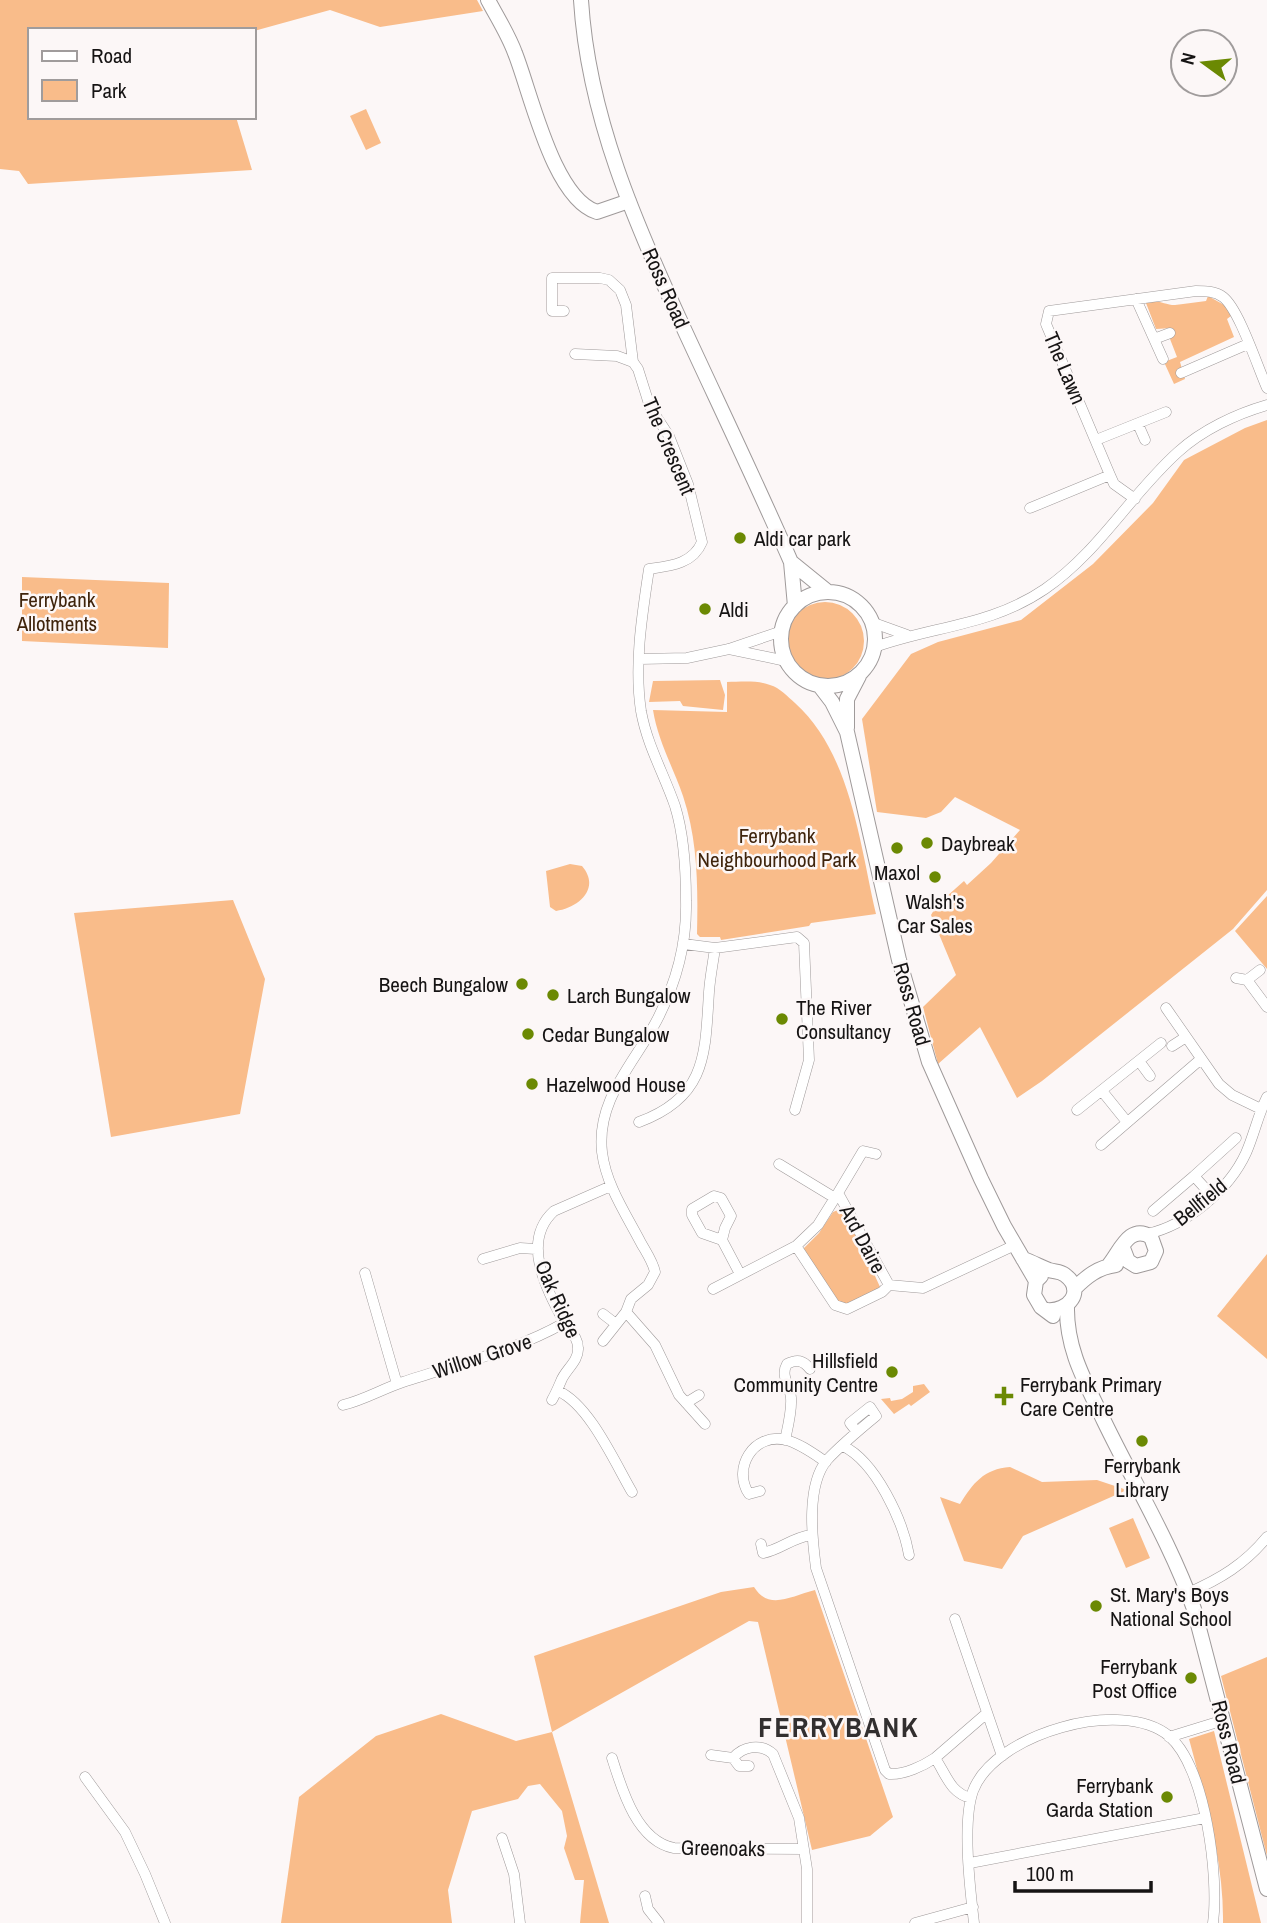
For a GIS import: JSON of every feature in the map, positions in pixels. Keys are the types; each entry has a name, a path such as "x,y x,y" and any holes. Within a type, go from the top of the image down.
{"main road":[{"path":"488,0 515,53 552,156 569,188 581,204 597,212 629,201"},
{"name":"Ross Road","path":"582,0 587,52 595,94 629,201 673,305 791,562"},
{"path":"791,562 828,592"},
{"path":"791,562 795,606"},
{"path":"847,732 847,699 869,663 875,647 874,628 867,613 844,595 828,592 808,597 795,606 782,631 786,661 803,679 819,685 839,685 859,676"},
{"path":"819,685 832,702 847,732"},
{"name":"Ross Road","path":"847,732 896,948 919,1031 958,1130 1015,1245 1036,1281"},
{"path":"1046,1310 1056,1311 1067,1306 1074,1289 1087,1276 1108,1266 1142,1266 1150,1262 1156,1255 1155,1242 1147,1234 1131,1235 1108,1266"},
{"path":"1122,1248 1125,1258 1132,1264"},
{"path":"1023,1259 1069,1278 1074,1289"},
{"path":"1066,1328 1036,1301 1036,1281 1043,1274 1057,1272 1087,1276"},
{"path":"1066,1328 1067,1306"},
{"name":"Ross Road","path":"1066,1328 1071,1349 1085,1381 1188,1593 1267,1889"}],"street":[{"name":"The Crescent","path":"564,311 552,311 552,278 600,278 616,285 626,305 633,362 638,369 650,407 669,436 688,484 701,533 699,550 683,562 649,569 642,615 640,659"},
{"name":"The Lawn","path":"1135,499 1114,484 1046,324 1047,314 1055,309 1196,291 1219,294 1233,308 1267,388"},
{"path":"1136,299 1163,359"},
{"path":"1154,340 1170,333"},
{"path":"1181,373 1248,344"},
{"path":"575,354 617,356 633,362"},
{"path":"875,647 907,635 953,628 1016,607 1046,589 1086,555 1181,449 1231,419 1267,405"},
{"path":"1096,440 1166,412"},
{"path":"1138,424 1145,440"},
{"path":"1030,509 1110,475"},
{"path":"871,622 907,635"},
{"path":"611,1186 605,1172 601,1149 608,1099 657,1019 677,973 684,944 686,891 676,808 646,733 641,710 640,659 687,658 729,649 782,631"},
{"path":"729,649 786,661"},
{"path":"684,944 715,948 797,936 804,943 809,1060 795,1110"},
{"path":"639,1122 666,1109 682,1096 696,1075 706,1046 709,989 715,948"},
{"path":"1247,980 1260,971"},
{"path":"1236,978 1247,980 1267,1007"},
{"path":"1166,1008 1219,1083 1232,1094 1261,1109"},
{"path":"1172,1046 1186,1037"},
{"path":"1077,1110 1161,1043"},
{"path":"1101,1145 1201,1059"},
{"path":"1139,1061 1150,1076"},
{"path":"1102,1091 1127,1122"},
{"name":"Bellfield","path":"1147,1234 1165,1230 1213,1197 1239,1167 1267,1097"},
{"path":"1153,1211 1236,1138"},
{"name":"Ard Daire","path":"713,1289 796,1246 818,1225 863,1151 876,1154"},
{"name":"Ard Daire","path":"779,1164 837,1196 883,1279 889,1285 923,1288 1015,1245"},
{"path":"1194,1176 1213,1197"},
{"name":"Oak Ridge","path":"603,1340 626,1312 631,1299 649,1285 655,1272 611,1186 554,1211 547,1217 536,1249 546,1283 564,1323 575,1336 579,1353 559,1383 555,1396 568,1395 586,1414 632,1492"},
{"path":"722,1240 702,1233 692,1215 692,1209 714,1196 721,1198 731,1216 724,1228 722,1240 740,1274"},
{"name":"Bellfield","path":"1156,1247 1165,1230"},
{"name":"Ard Daire","path":"796,1246 835,1305 841,1308 847,1309 882,1292 889,1285"},
{"path":"483,1259 520,1248 536,1249"},
{"path":"365,1273 397,1384"},
{"path":"626,1312 655,1345 679,1395 705,1424"},
{"name":"Oak Ridge","path":"603,1314 616,1324"},
{"name":"Willow Grove","path":"343,1405 360,1401 397,1384 539,1337 564,1323"},
{"path":"785,1440 791,1400 784,1376 785,1368 788,1364 799,1361 810,1369"},
{"path":"686,1403 699,1395"},
{"path":"856,1432 826,1462 815,1489 811,1535 816,1568 885,1770 889,1774 898,1774 924,1765 987,1713"},
{"path":"760,1491 749,1494 742,1473 748,1455 759,1444 772,1439 785,1440 826,1462"},
{"path":"843,1446 859,1456 884,1491 905,1536 909,1555"},
{"path":"761,1544 764,1553 774,1551 793,1539 811,1535"},
{"path":"1188,1593 1231,1571 1248,1558 1267,1537"},
{"path":"955,1619 1002,1756"},
{"path":"1169,1737 1224,1720"},
{"path":"974,1923 968,1821 971,1798 979,1778 1002,1756 1022,1743 1043,1734 1098,1721 1140,1723 1153,1727 1169,1737 1190,1767 1205,1818 1215,1880 1213,1923"},
{"path":"733,1758 738,1752 757,1747 766,1748 773,1754 799,1818 807,1870 807,1923"},
{"path":"711,1755 733,1758 739,1766 749,1766"},
{"name":"Greenoaks","path":"612,1758 638,1821 653,1840 662,1846 804,1849"},
{"path":"935,1758 954,1789 960,1795 971,1798"},
{"path":"85,1777 125,1832 165,1923"},
{"path":"970,1863 1205,1818"},
{"path":"502,1839 514,1874 520,1923"},
{"path":"645,1896 648,1909 659,1923"},
{"path":"915,1923 973,1907"}],"green space":[{"path":"0,0 477,0 483,11 380,27 330,10 256,30 256,28 28,28 28,119 237,119 252,170 28,184 19,171 0,169"},
{"path":"366,109 381,143 366,150 350,116"},
{"path":"1208,296 1226,306 1231,316 1227,319 1234,337 1180,362 1185,379 1174,384 1164,362 1177,357 1170,339 1174,331 1172,328 1156,329 1146,303 1154,301 1179,305 1206,301"},
{"path":"1267,420 1267,890 1233,929 1017,1098 980,1027 938,1064 923,1007 956,975 931,915 937,905 964,881 967,885 991,863 1020,830 955,797 941,812 926,818 877,812 862,719 911,654 938,642 1021,620 1093,564 1153,503 1184,460 1245,428"},
{"name":"Ferrybank Allotments","path":"22,577 169,583 168,648 22,641"},
{"path":"817,602 833,602 847,608 858,619 864,633 864,649 858,663 847,674 833,680 817,680 803,674 792,663 786,649 786,633 792,619 803,608"},
{"path":"720,680 725,695 723,710 683,706 680,701 649,702 653,681"},
{"name":"Ferrybank Neighbourhood Park","path":"727,682 754,682 774,686 795,703 814,724 829,747 850,801 876,914 721,940 720,937 700,937 697,934 697,882 692,830 653,710 727,712"},
{"path":"570,864 582,866 587,874 588,889 585,896 572,906 556,911 550,907 546,871"},
{"path":"1267,896 1267,969 1235,931"},
{"path":"233,900 265,979 240,1114 111,1137 74,913"},
{"path":"844,1211 858,1241 856,1244 880,1287 877,1292 862,1301 838,1305 819,1272 815,1272 803,1253 804,1248 819,1233 833,1212"},
{"path":"1267,1254 1267,1359 1217,1316"},
{"path":"924,1384 930,1392 894,1414 881,1399 902,1399 913,1392 913,1386"},
{"path":"1010,1467 1042,1482 1097,1480 1127,1490 1023,1536 1002,1569 964,1561 940,1497 960,1504 980,1478 1001,1468"},
{"path":"1133,1518 1150,1558 1126,1568 1109,1528"},
{"path":"754,1587 766,1598 781,1600 815,1590 893,1817 870,1836 812,1850 758,1622 749,1621 552,1732 534,1656 721,1592"},
{"path":"1267,1657 1267,1856 1221,1676"},
{"path":"441,1714 516,1741 552,1732 609,1923 580,1923 584,1880 575,1880 564,1848 567,1836 562,1811 540,1784 528,1786 518,1799 472,1811 448,1890 452,1923 281,1923 299,1797 376,1736"},
{"path":"1214,1731 1261,1923 1223,1923 1217,1853 1189,1739"}],"place":[{"name":"Aldi car park","path":"740,538"},
{"name":"Aldi","path":"705,609"},
{"name":"Daybreak","path":"927,843"},
{"name":"Maxol","path":"897,848"},
{"name":"Walsh's Car Sales","path":"935,877"},
{"name":"Beech Bungalow","path":"522,984"},
{"name":"Larch Bungalow","path":"553,995"},
{"name":"The River Consultancy","path":"782,1019"},
{"name":"Cedar Bungalow","path":"528,1034"},
{"name":"Hazelwood House","path":"532,1084"},
{"name":"Hillsfield Community Centre","path":"892,1372"},
{"name":"Ferrybank Primary Care Centre","path":"1004,1396"},
{"name":"Ferrybank Library","path":"1142,1441"},
{"name":"St. Mary's Boys National School","path":"1096,1606"},
{"name":"Ferrybank Post Office","path":"1191,1678"},
{"name":"Ferrybank Garda Station","path":"1167,1797"}],"district":[{"name":"FERRYBANK","path":"839,1727"}]}
